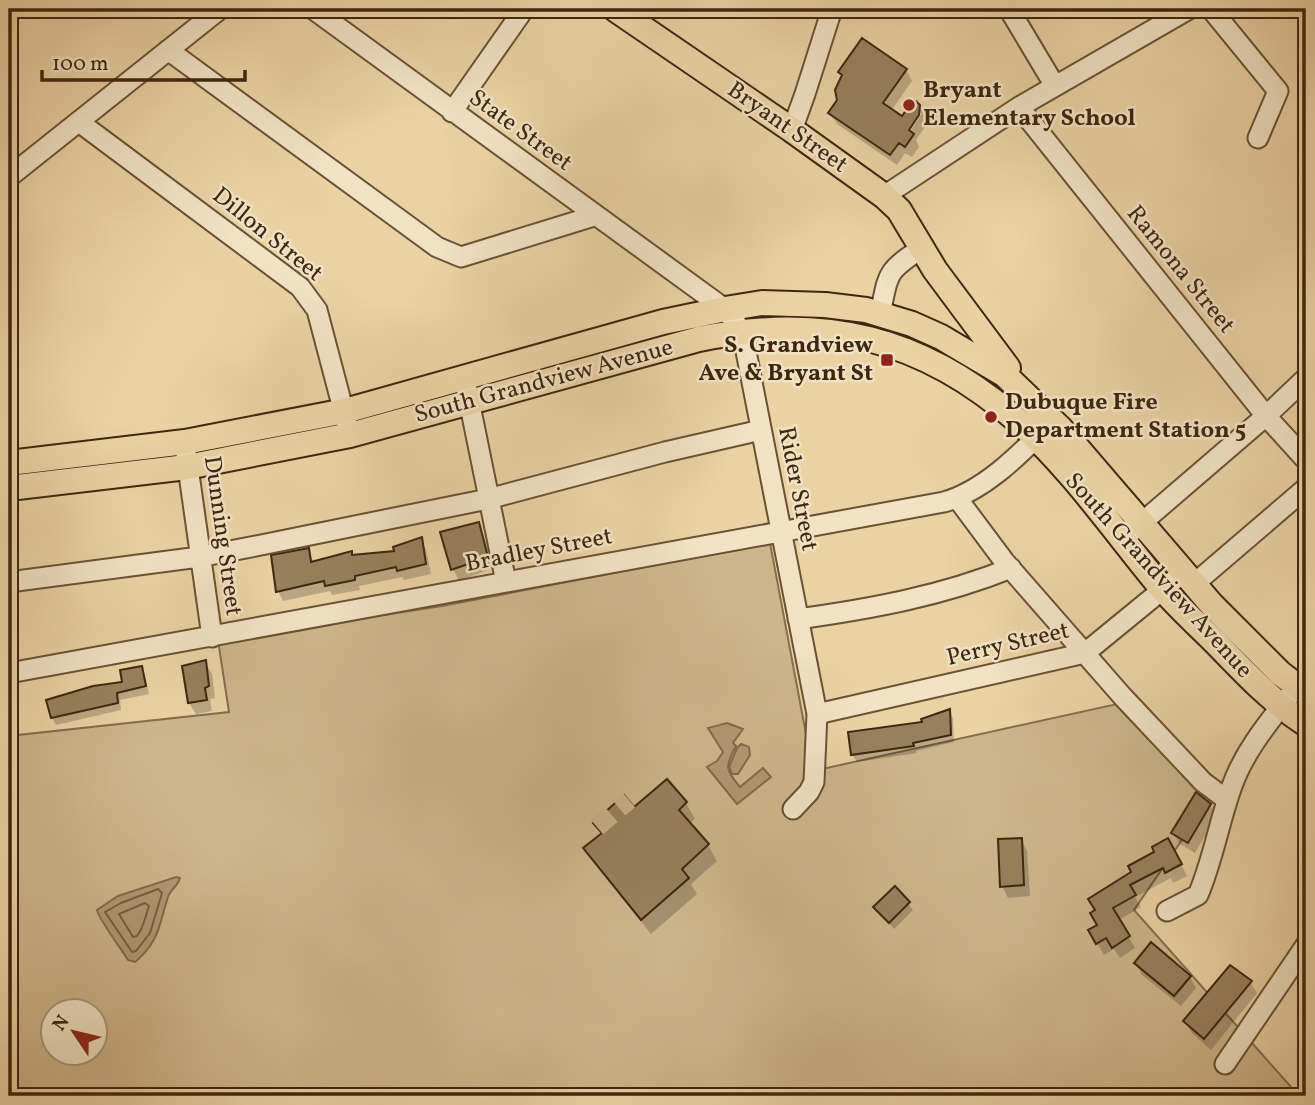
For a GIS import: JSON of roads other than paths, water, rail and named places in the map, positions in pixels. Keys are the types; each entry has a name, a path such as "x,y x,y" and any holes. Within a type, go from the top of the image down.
{"main road":[{"name":"Bryant Street","path":"615,9 884,196 899,210 935,270"},
{"path":"935,270 976,384 986,396"},
{"path":"935,270 1032,399"},
{"name":"South Grandview Avenue","path":"9,463 185,442 345,411 663,322 725,309 775,304 825,306 880,314 921,328 963,349 1005,375 1032,399 1044,430 1122,539 1163,589 1253,683 1280,707 1306,724"},
{"path":"921,328 931,326 942,319 947,304"},
{"name":"South Grandview Avenue","path":"9,488 187,467 350,435 699,339 741,331 804,328 898,347 930,361 986,396 1019,422 1044,430 1142,523 1212,605 1280,673 1302,689"}],"street":[{"path":"9,177 220,9"},
{"name":"State Street","path":"313,9 701,292"},
{"path":"452,112 524,9"},
{"path":"792,130 832,9"},
{"path":"1009,9 1055,86"},
{"path":"884,196 1019,107 1189,9"},
{"path":"1211,9 1278,90 1258,138"},
{"path":"168,50 437,247 461,257 594,216"},
{"name":"Ramona Street","path":"1019,107 1266,416 1306,460"},
{"name":"Dillon Street","path":"79,122 300,287 317,310 350,435"},
{"path":"880,314 889,274 922,248"},
{"name":"Rider Street","path":"701,292 725,309 741,331 817,714 814,782 809,792 793,808"},
{"path":"464,376 506,582"},
{"path":"1122,539 1266,416 1306,378"},
{"path":"9,582 199,557 488,499 761,430"},
{"name":"Bradley Street","path":"9,673 957,498 976,488 1044,430"},
{"name":"Dunning Street","path":"185,442 212,636"},
{"name":"Perry Street","path":"817,714 1085,653 1163,589 1189,578 1306,488"},
{"path":"957,498 1010,568 1123,697 1203,782 1227,800"},
{"path":"798,619 884,606 972,584 1010,568"},
{"path":"1167,911 1198,895 1208,874 1233,783 1255,741 1280,707 1302,689"},
{"path":"1225,1064 1306,945"}],"water":[{"path":"727,723 743,729 733,743 736,746 728,763 729,772 735,781 740,787 763,768 771,777 737,804 707,767 717,761 723,752 708,728"},
{"path":"741,744 749,747 750,755 738,774 732,774 729,767"},
{"path":"180,878 168,897 154,939 135,962 128,960 97,910 118,896"}],"tunnel":[{"path":"597,827 629,800"}],"place":[{"name":"Bryant Elementary School","path":"909,105"},
{"name":"S. Grandview Ave & Bryant St","path":"887,360"},
{"name":"Dubuque Fire Department Station 5","path":"991,417"}]}
